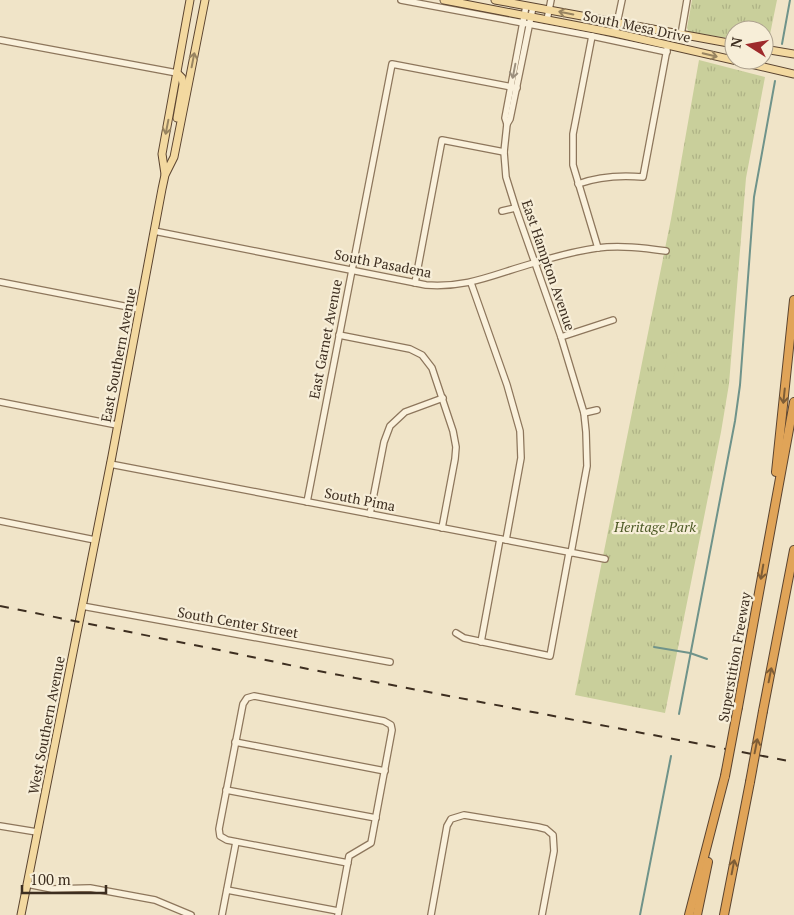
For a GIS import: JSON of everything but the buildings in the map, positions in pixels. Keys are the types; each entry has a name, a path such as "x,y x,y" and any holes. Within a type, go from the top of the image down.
{"highway":[{"path":"771,524 794,300"},
{"name":"Superstition Freeway","path":"697,915 738,708 794,402"},
{"path":"724,915 794,550"},
{"path":"777,640 794,570"},
{"path":"690,915 725,776"}],"main road":[{"name":"East Southern Avenue","path":"165,174 162,154 190,0"},
{"name":"East Southern Avenue","path":"95,540 165,174 174,157 205,0"},
{"name":"South Mesa Drive","path":"444,0 477,3 527,20 547,20 615,33 667,49 794,74"},
{"name":"South Mesa Drive","path":"495,0 724,42"},
{"path":"774,51 794,54"},
{"path":"177,73 182,78 177,120 180,128"},
{"name":"West Southern Avenue","path":"22,915 95,540"}],"street":[{"name":"South Mesa Drive","path":"401,0 527,20 592,36 667,49"},
{"path":"547,20 550,0"},
{"path":"615,33 622,0"},
{"path":"681,35 688,0"},
{"name":"East Hampton Avenue","path":"481,642 550,656 586,466 584,413 561,337 506,177 504,152 507,124 505,118 514,87 530,7"},
{"path":"592,36 573,134 573,165 598,248"},
{"path":"0,40 177,73"},
{"path":"578,184 601,177 643,177 667,49"},
{"name":"East Garnet Avenue","path":"307,502 392,64 514,87"},
{"path":"415,283 442,140 504,152"},
{"path":"502,211 516,208"},
{"name":"South Pasadena","path":"154,231 415,283 439,286 471,283 534,263 598,248 628,247 666,250"},
{"path":"0,282 139,309"},
{"path":"456,633 464,638 481,642 520,465 520,431 507,385 471,283"},
{"path":"561,337 613,320"},
{"path":"339,335 417,352 428,361 432,368 443,398 456,447 442,528"},
{"path":"370,514 384,442 390,426 405,412 443,398"},
{"path":"0,402 117,424"},
{"path":"584,413 597,410"},
{"name":"South Pima","path":"110,464 605,559"},
{"path":"0,521 95,540"},
{"name":"South Center Street","path":"82,606 390,662"},
{"path":"227,890 338,913 348,863 349,856 371,843 392,730 391,725 384,721 254,696 247,698 243,704 219,829 220,836 226,840 348,863"},
{"path":"235,742 385,771"},
{"path":"226,790 376,818"},
{"path":"431,915 447,826 451,819 464,815 546,829 553,835 554,851 542,915"},
{"path":"0,826 37,832"},
{"path":"222,915 236,842"},
{"path":"28,884 52,889 90,888 155,900 191,915"}],"green space":[{"path":"692,0 777,0 773,20 724,20 724,37 689,32 687,28"},
{"name":"Heritage Park","path":"699,60 724,66 724,70 738,70 765,77 746,178 729,384 665,713 575,695 671,219"},
{"path":"668,351 678,353 673,381 663,379"}],"waterway":[{"path":"782,44 790,0"},
{"path":"679,714 735,421 740,385 754,197 775,81"},
{"path":"654,647 690,653 707,659"},
{"path":"640,915 671,756"}],"railway":[{"path":"0,606 308,669 794,762"}]}
